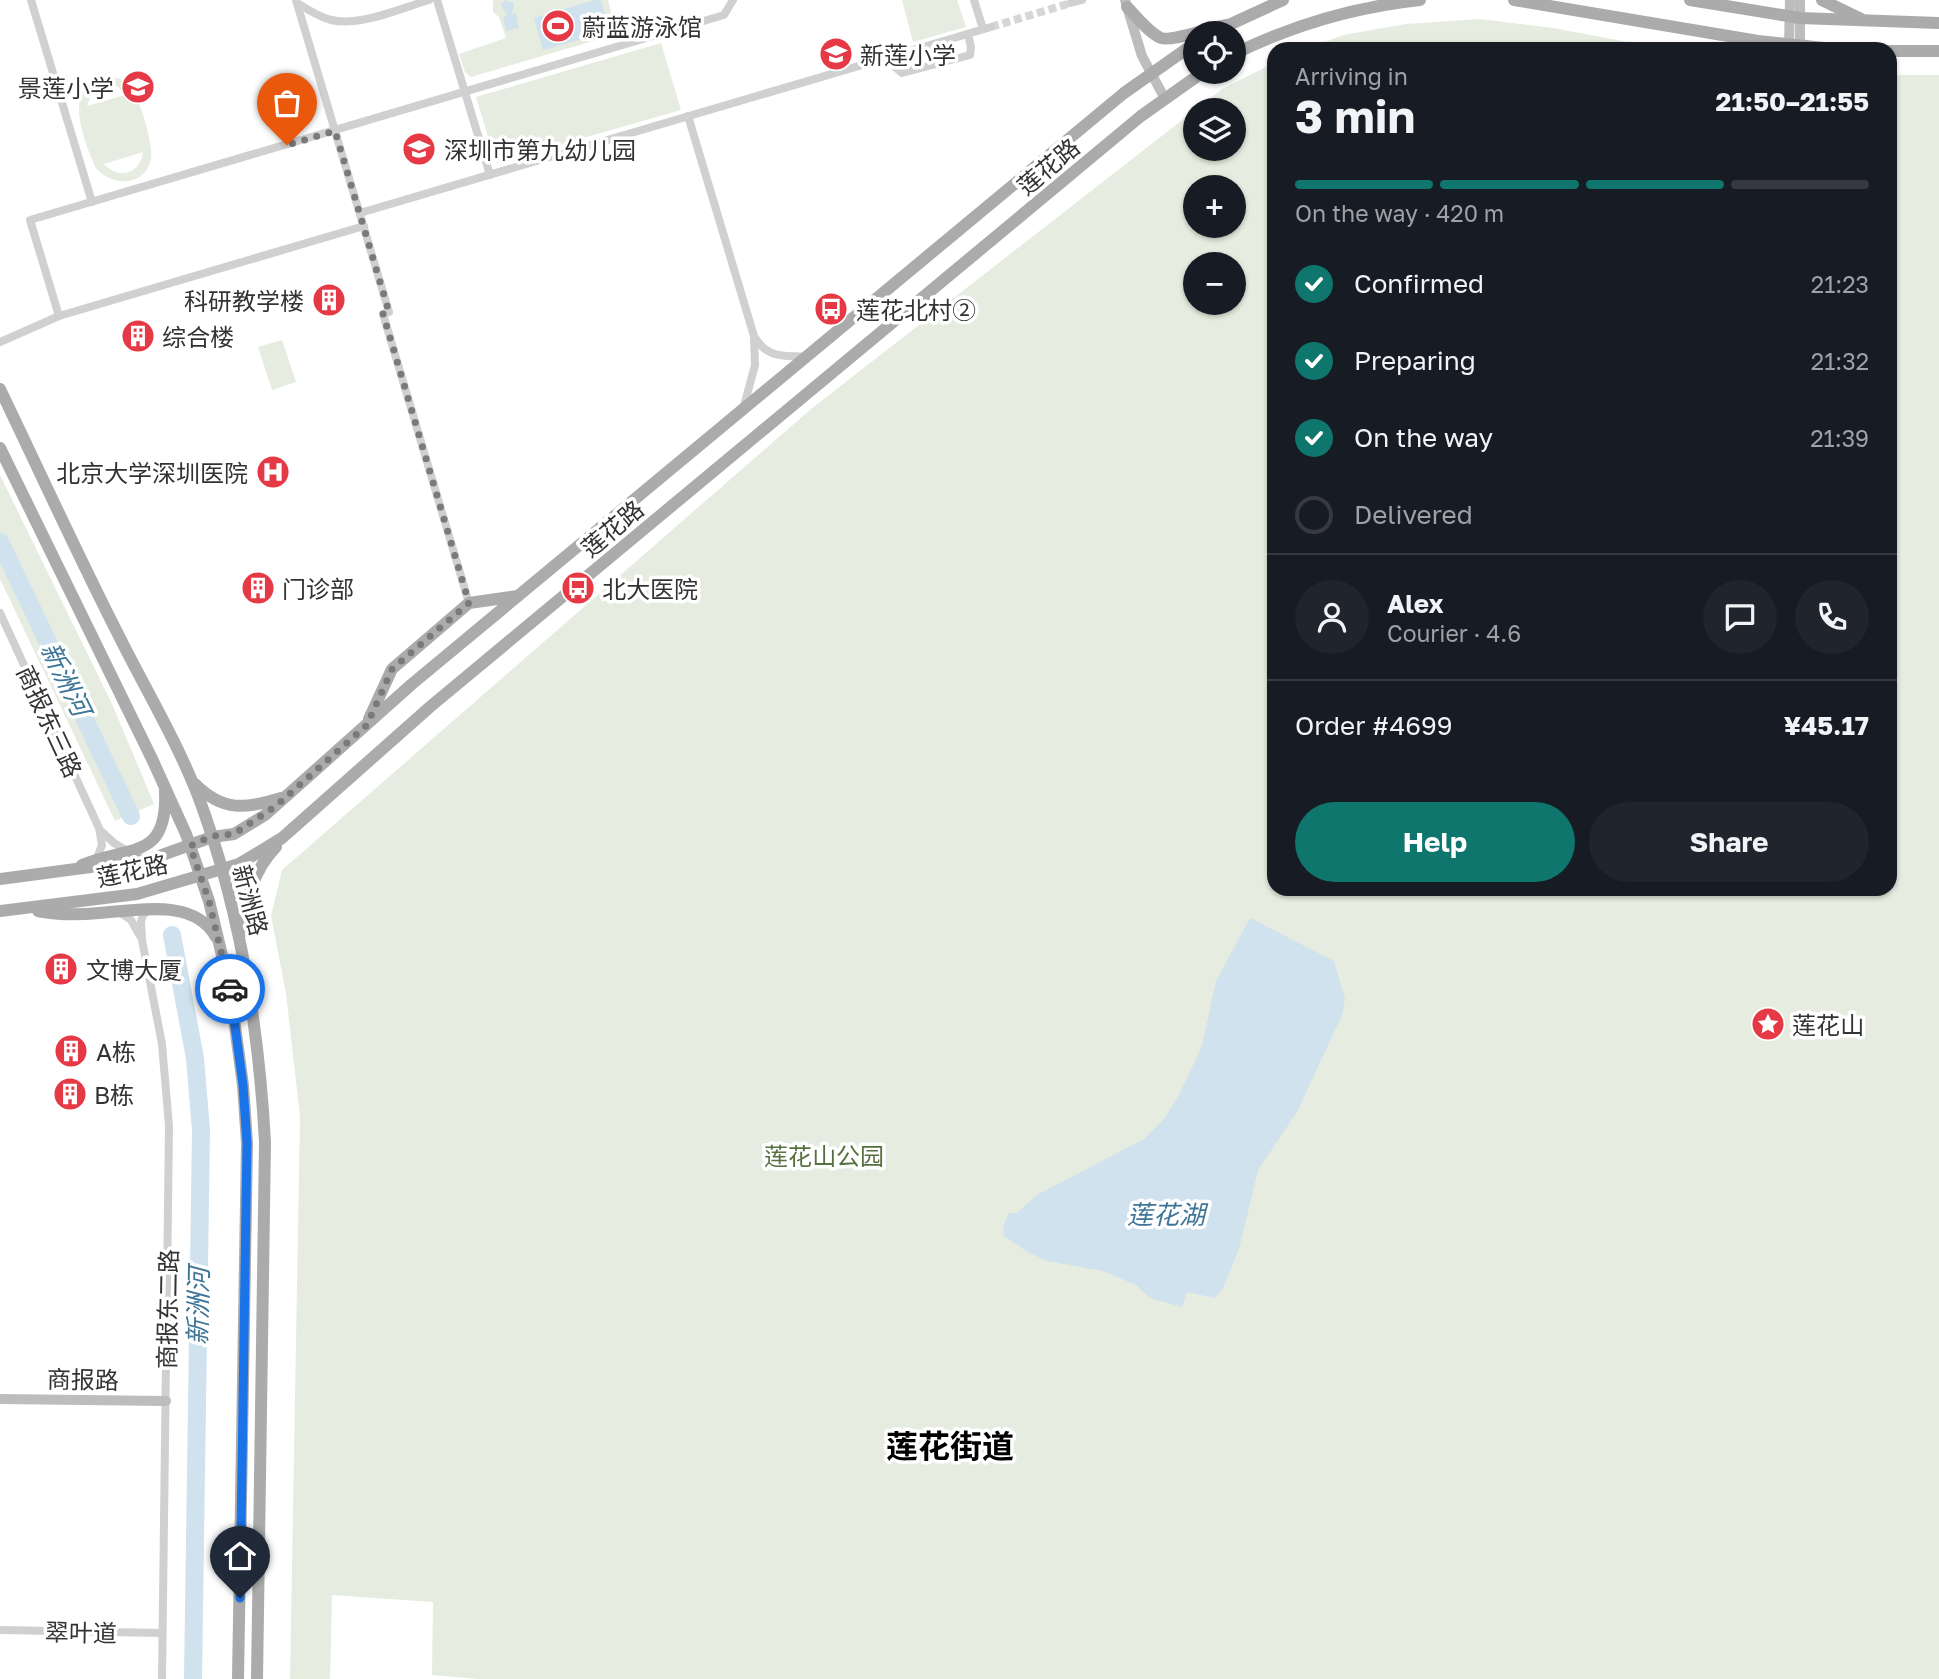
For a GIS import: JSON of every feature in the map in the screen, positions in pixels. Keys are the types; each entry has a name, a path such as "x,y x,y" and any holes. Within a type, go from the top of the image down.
{"main road":[{"path":"1236,21 1283,0"},
{"path":"1246,49 1278,34 1326,18 1377,6 1420,0"},
{"path":"1514,0 1770,42"},
{"path":"1690,0 1795,17 1939,23"},
{"path":"1710,3 1729,0"},
{"path":"1822,0 1867,22"},
{"path":"1126,3 1152,32 1164,39 1183,36"},
{"name":"莲花路","path":"0,879 143,860 190,846 212,836 234,834 265,815 518,596 1151,72 1183,51"},
{"path":"1897,51 1939,51"},
{"name":"莲花路","path":"0,911 137,894 247,860 295,828 431,706 1164,97 1184,84"},
{"name":"新洲路","path":"0,389 189,777 212,836 241,943 257,1033 265,1142 257,1679"},
{"name":"新洲路","path":"0,448 165,787 190,846 220,945 237,1034 247,1143 238,1679"},
{"path":"367,725 392,669 469,603 518,596"},
{"path":"189,777 208,795 232,806 256,806 288,796"},
{"path":"67,870 148,845 158,834 164,813 165,787"},
{"path":"241,943 246,904 261,867 271,852 295,828"},
{"path":"24,908 61,914 152,910 181,912 194,916 205,924 220,945"}],"street":[{"path":"31,0 92,202"},
{"path":"296,1 314,14 333,21 350,21 429,0"},
{"path":"438,0 490,175"},
{"path":"59,316 30,220 724,15 733,0"},
{"path":"360,213 987,28 974,0"},
{"path":"1071,3 1082,0"},
{"path":"1790,0 1795,17"},
{"path":"1794,42 1795,17 1800,0"},
{"path":"296,1 389,312 383,314 469,603"},
{"path":"1126,3 1142,56 1164,97"},
{"path":"891,56 895,67 902,73 970,55 968,34"},
{"path":"688,116 754,336 761,348 768,353 806,357"},
{"path":"0,342 59,316 364,226"},
{"path":"743,409 755,365 754,336"},
{"name":"商报东三路","path":"1,616 99,828 102,845 97,859"},
{"name":"商报东三路","path":"99,828 114,843 130,852"},
{"name":"商报东二路","path":"152,910 142,918 142,940 160,1031 169,1126 162,1679"},
{"name":"商报东二路","path":"117,912 123,913 131,920 142,940"},
{"name":"商报路","path":"0,1399 166,1401"},
{"name":"翠叶道","path":"0,1630 162,1633"}],"green space":[{"name":"蔚蓝游泳馆","path":"493,0 608,0 617,34 471,77 465,72 459,54 506,38 499,17 493,12"},
{"path":"902,0 957,0 966,27 913,42"},
{"path":"1480,19 1553,28 1628,42 1326,42 1343,35 1406,24"},
{"path":"661,43 681,110 496,163 476,97"},
{"name":"莲花山公园","path":"1267,66 1267,896 1897,896 1897,75 1939,75 1939,1679 478,1679 432,1675 433,1602 332,1595 330,1679 290,1679 300,1117 286,993 271,916 282,870 811,409 1183,119 1183,161 1246,161 1246,98 1210,98 1232,84 1246,84 1246,77"},
{"path":"107,76 120,79 131,87 138,101 148,133 151,159 148,168 135,179 110,179 96,168 79,114 84,90 93,81","holes":["107,85 118,87 125,95 87,106 92,92","143,152 138,165 128,172 116,172 104,164"]},
{"path":"282,340 296,382 272,390 258,347"},
{"path":"0,475 112,704 154,804 115,821 0,579"}],"water":[{"path":"505,0 514,3 512,14 516,13 519,28 506,31 503,18 507,15 501,5"},
{"path":"601,0 610,31 543,50 534,18"},
{"name":"莲花湖","path":"1250,918 1334,961 1345,999 1342,1015 1297,1112 1258,1170 1239,1249 1223,1288 1215,1298 1187,1292 1182,1307 1150,1298 1136,1285 1103,1271 1047,1261 1004,1236 1003,1226 1009,1213 1017,1213 1037,1195 1144,1139 1165,1118 1202,1046 1216,981"}],"waterway":[{"name":"新洲河","path":"0,542 131,816"},
{"name":"新洲河","path":"172,935 195,1058 201,1130 193,1679"}],"tunnel":[{"path":"991,27 1071,3"}],"way so far":[{"path":"230,989 209,901 190,846 212,836 234,834 276,806 367,725 392,669 469,603 383,314 389,312 335,131 287,145"}],"place":[{"name":"蔚蓝游泳馆","path":"558,26"},
{"name":"新莲小学","path":"836,54"},
{"name":"景莲小学","path":"138,87"},
{"name":"深圳市第九幼儿园","path":"419,149"},
{"name":"科研教学楼","path":"329,300"},
{"name":"莲花北村②","path":"831,309"},
{"name":"综合楼","path":"138,336"},
{"name":"北京大学深圳医院","path":"273,472"},
{"name":"门诊部","path":"258,588"},
{"name":"北大医院","path":"578,588"},
{"name":"文博大厦","path":"61,969"},
{"name":"莲花山","path":"1768,1024"},
{"name":"A栋","path":"71,1051"},
{"name":"B栋","path":"70,1094"}],"district":[{"name":"莲花街道","path":"950,1446"}],"route":[{"path":"230,989 243,1085 247,1143 240,1598"}]}
